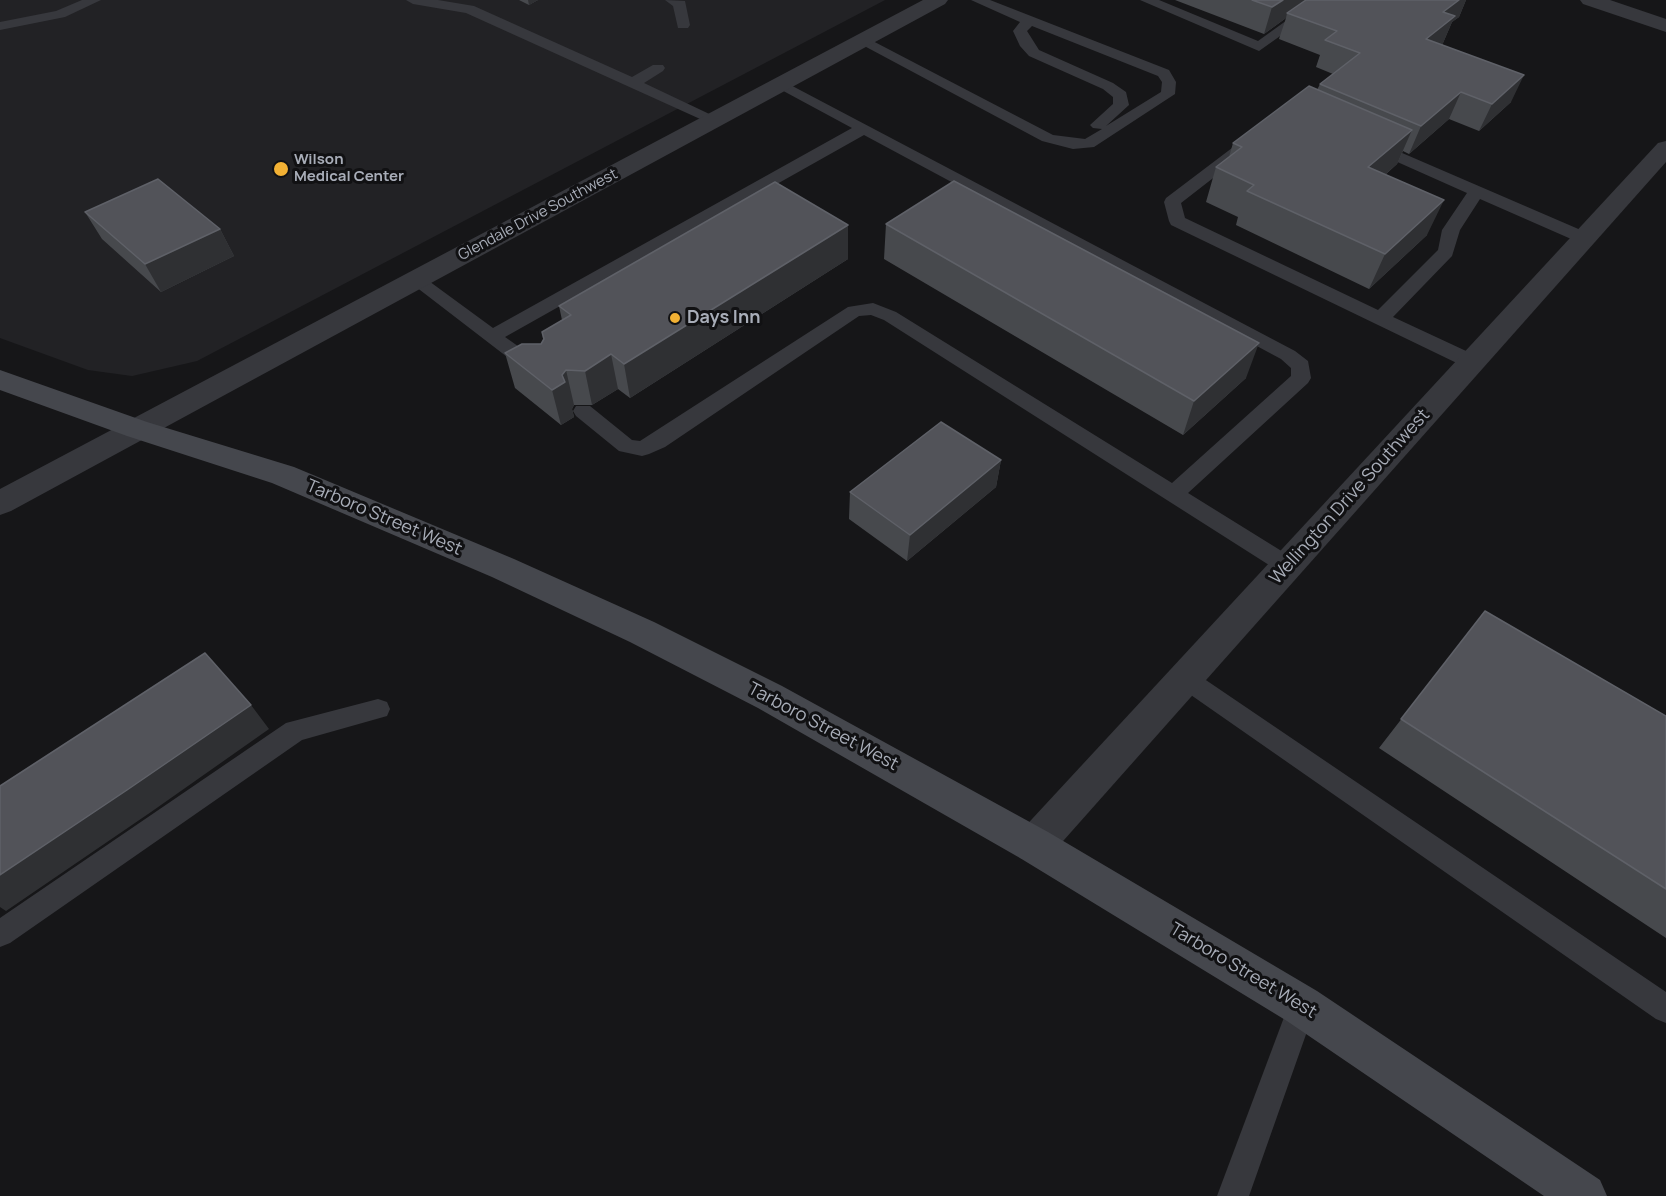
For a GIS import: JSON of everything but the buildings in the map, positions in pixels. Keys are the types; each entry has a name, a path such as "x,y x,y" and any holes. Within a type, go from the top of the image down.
{"main road":[{"name":"Tarboro Street West","path":"0,380 137,429 283,475 503,568 642,632 770,698 1034,845 1302,1006 1584,1196"}],"street":[{"name":"Glendale Drive Southwest","path":"0,503 938,0"},
{"path":"1590,0 1666,26"},
{"name":"Wellington Drive Southwest","path":"1034,845 1666,148"}],"lane":[{"path":"0,26 60,14 94,0"},
{"path":"413,0 469,9 714,120"},
{"path":"672,0 680,4 684,26"},
{"path":"862,41 1048,138 1073,144 1088,144 1168,94 1168,82 1164,73 978,0"},
{"path":"1147,0 1259,47 1324,0"},
{"path":"1030,19 1020,31 1027,46 1034,53 1108,86 1121,95 1121,105 1116,111 1073,144"},
{"path":"632,84 658,68"},
{"path":"781,84 1288,355 1301,366 1301,378 1174,494"},
{"path":"492,336 864,128"},
{"path":"1255,138 1172,202 1177,221 1472,362"},
{"path":"1361,140 1584,238"},
{"path":"1381,318 1446,252 1451,230 1477,191"},
{"path":"416,280 542,372"},
{"path":"583,411 626,446 642,449 658,442 854,311 873,309 890,316 1288,566"},
{"path":"1186,679 1666,1009"},
{"path":"0,934 295,731 378,709"},
{"path":"1233,1196 1302,1006"}],"shaded area":[{"name":"Wilson Medical Center","path":"0,0 885,0 197,361 132,376 88,370 0,338"}],"place":[{"name":"Wilson Medical Center","path":"281,169"},
{"name":"Days Inn","path":"675,318"}]}
